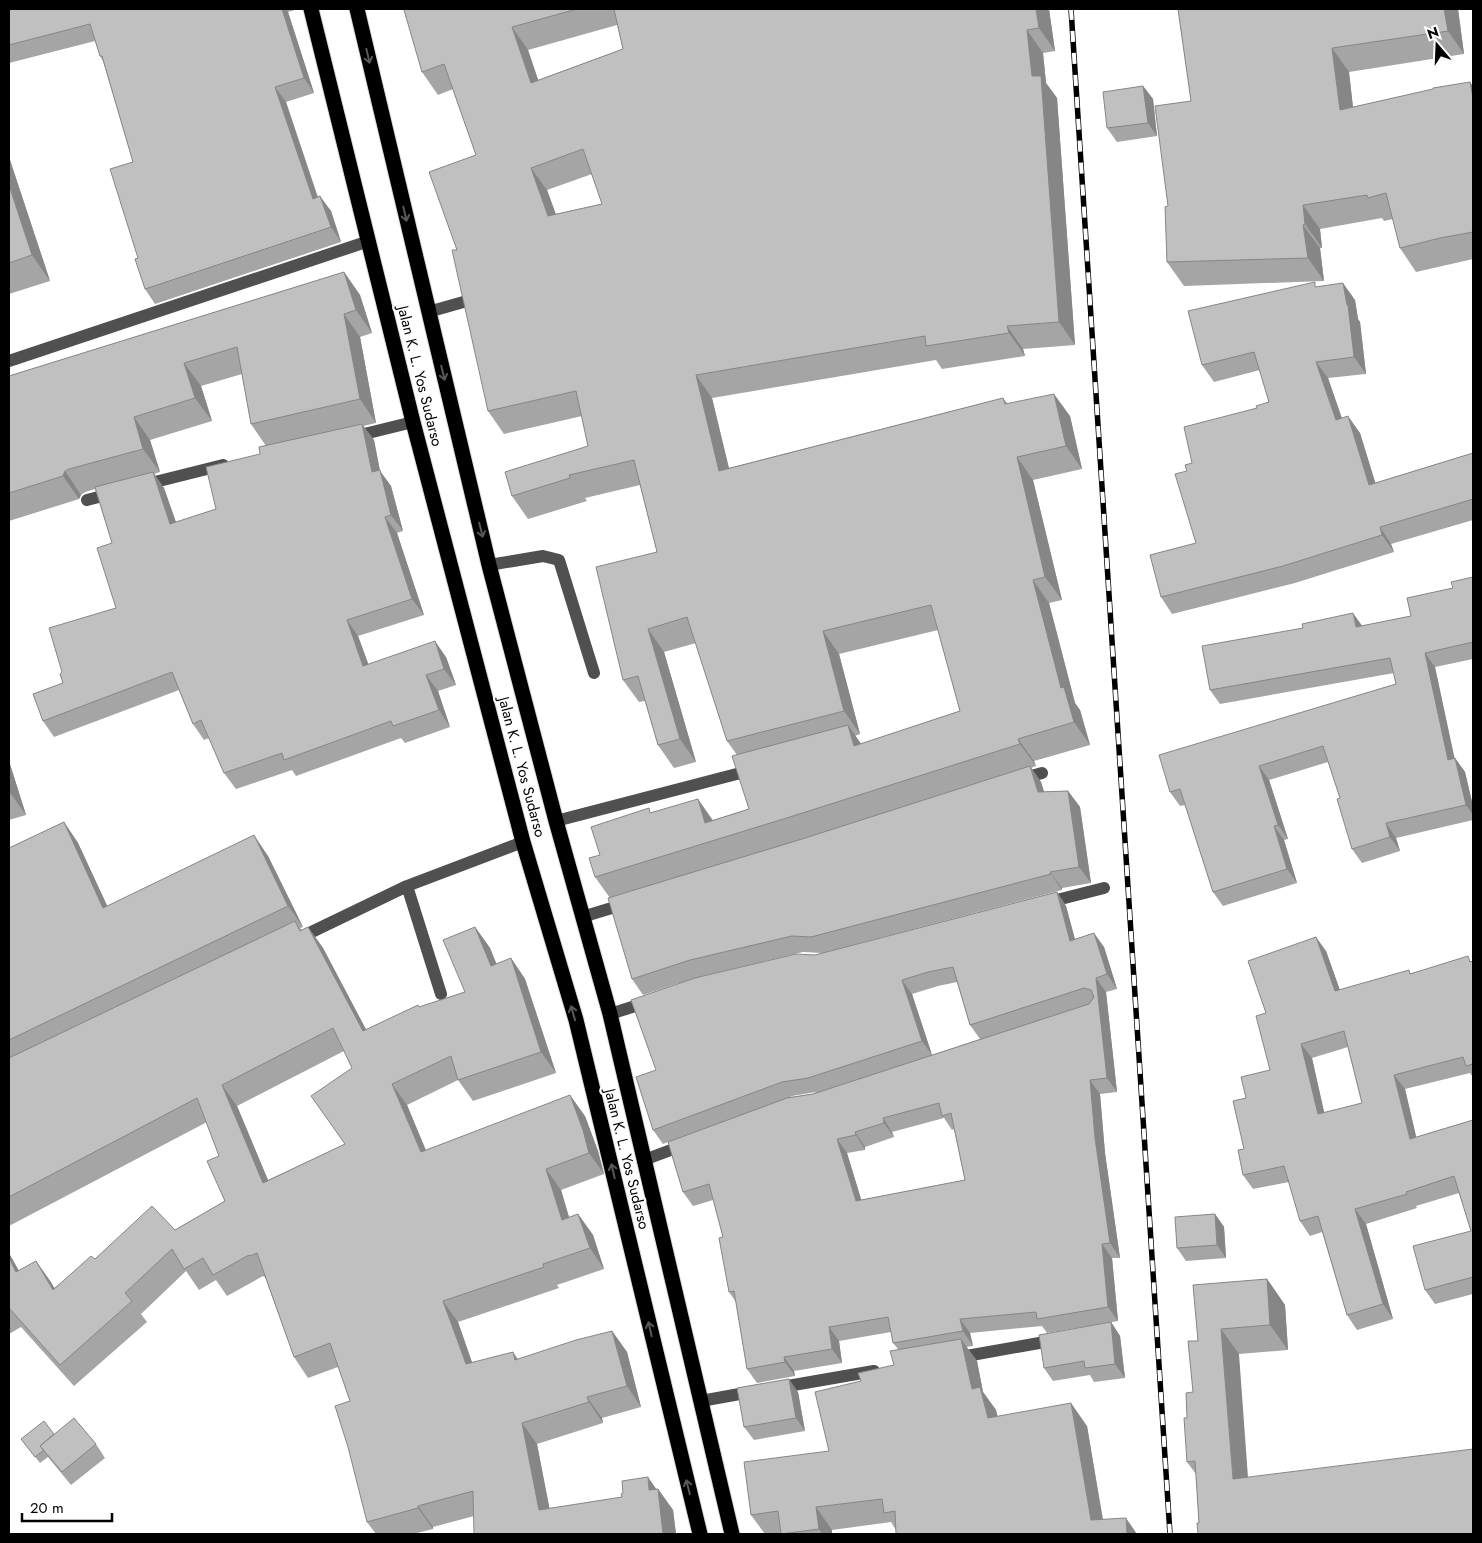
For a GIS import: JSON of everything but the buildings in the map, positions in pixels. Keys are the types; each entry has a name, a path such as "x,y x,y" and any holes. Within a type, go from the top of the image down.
{"highway":[{"name":"Jalan K. L. Yos Sudarso","path":"311,9 413,422 523,842 576,1020 700,1534"},
{"name":"Jalan K. L. Yos Sudarso","path":"357,9 489,565 556,821 610,1014 732,1534"}],"street":[{"path":"9,361 369,241"},
{"path":"428,312 467,301"},
{"path":"341,440 413,422"},
{"path":"87,500 196,471 235,463"},
{"path":"489,565 543,556 559,560 594,673"},
{"path":"556,821 764,767"},
{"path":"1005,784 1042,773"},
{"path":"283,946 408,886 523,842"},
{"path":"408,886 442,994"},
{"path":"1029,908 1104,888"},
{"path":"582,917 640,899"},
{"path":"610,1014 657,999"},
{"path":"644,1160 697,1140"},
{"path":"940,1360 1067,1338"},
{"path":"701,1400 882,1370"}],"railway":[{"path":"1071,9 1170,1534"}]}
